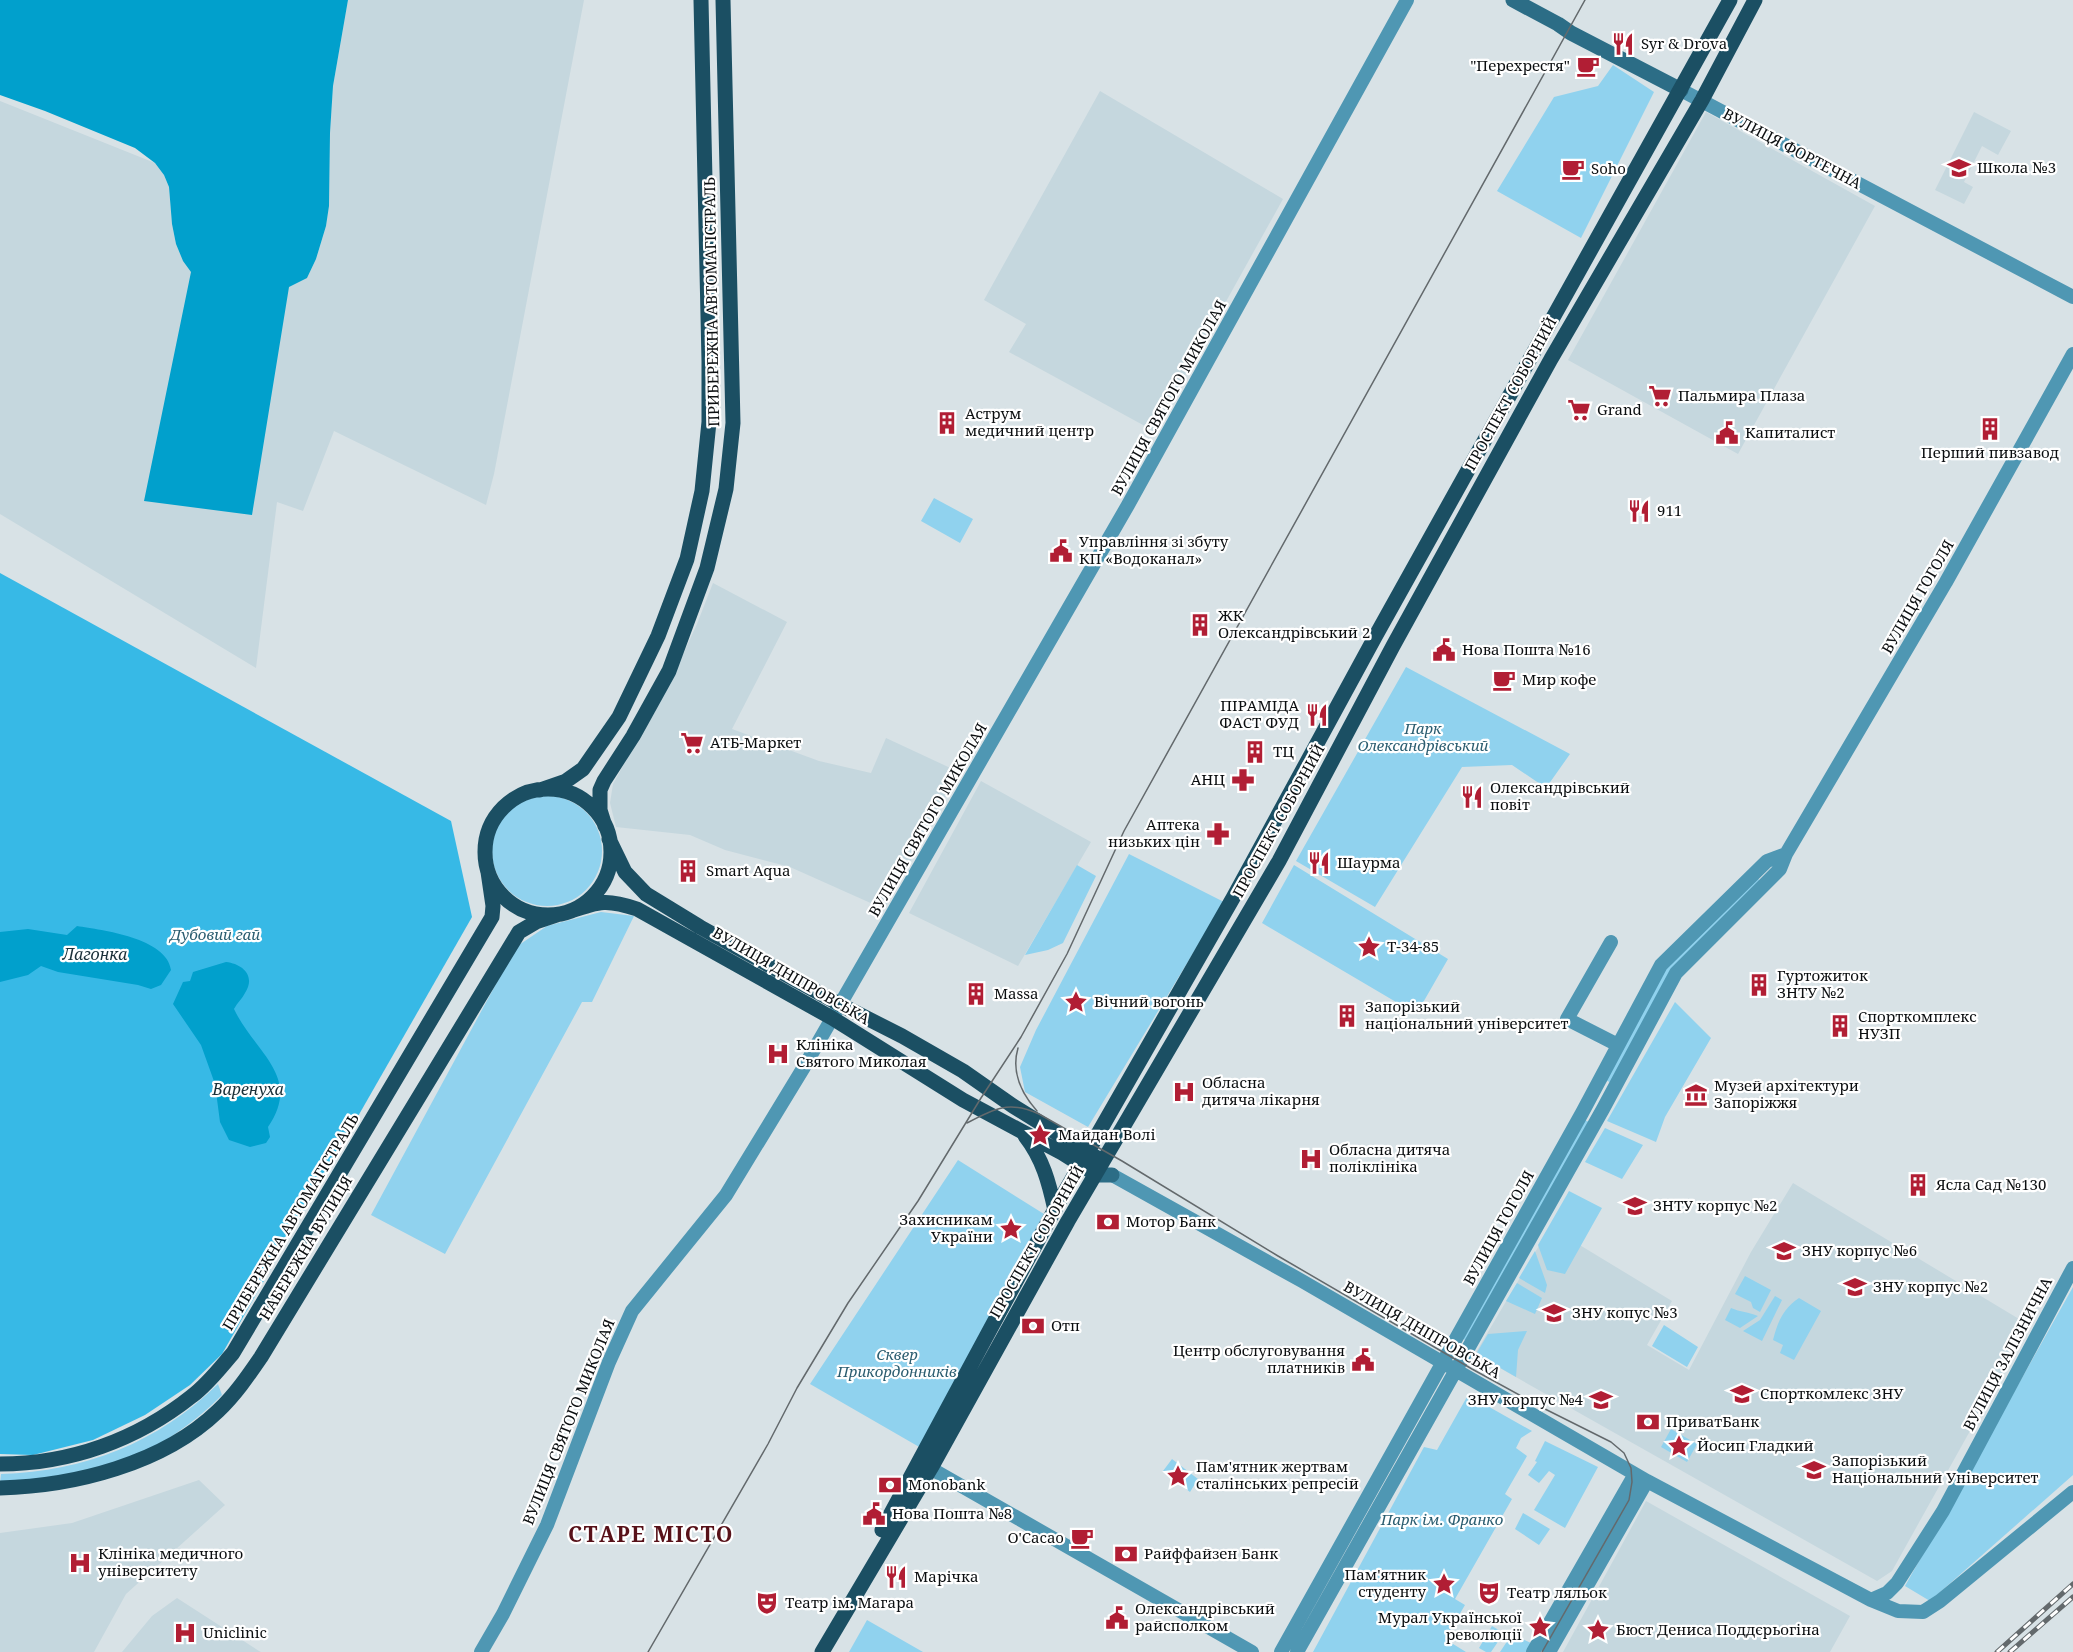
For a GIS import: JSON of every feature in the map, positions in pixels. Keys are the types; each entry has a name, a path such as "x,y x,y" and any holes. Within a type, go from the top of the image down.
{"main road":[{"name":"ПРИБЕРЕЖНА АВТОМАГІСТРАЛЬ","path":"0,1464 38,1463 64,1458 89,1452 120,1440 150,1425 193,1395 233,1353 492,917 493,906 486,844 495,818 514,799 566,781 583,769 619,717 649,657 687,559 702,491 709,422 701,0"},
{"name":"ПРИБЕРЕЖНА АВТОМАГІСТРАЛЬ","path":"488,872 504,897 515,906 542,915 564,913 584,904 603,883 610,855 599,801 600,790 669,671 707,568 726,489 733,423 723,0"},
{"name":"ВУЛИЦЯ ФОРТЕЧНА","path":"1513,0 1681,90"},
{"name":"ПРОСПЕКТ СОБОРНИЙ","path":"822,1652 925,1465 1054,1210 1233,898 1375,636 1730,0"},
{"name":"ПРОСПЕКТ СОБОРНИЙ","path":"816,1652 1068,1221 1104,1171 1279,861 1393,646 1551,359 1702,100 1755,0"},
{"path":"663,624 666,638 673,641 683,635"},
{"path":"649,657 660,652 668,656 669,671"},
{"name":"ПРИБЕРЕЖНА АВТОМАГІСТРАЛЬ","path":"540,790 556,790 585,801 596,812 607,832"},
{"name":"ВУЛИЦЯ ДНІПРОВСЬКА","path":"607,832 625,872 646,894 836,1011 963,1100 1022,1132 1085,1159"},
{"name":"ВУЛИЦЯ ДНІПРОВСЬКА","path":"564,913 602,901 637,909 836,1011 903,1036 963,1071 1104,1171"},
{"name":"НАБЕРЕЖНА ВУЛИЦЯ","path":"0,1488 71,1482 120,1467 172,1443 218,1412 237,1392 261,1357 519,932 536,922 564,913"},
{"path":"1022,1132 1037,1150 1050,1189 1054,1210"}],"street":[{"name":"ВУЛИЦЯ СВЯТОГО МИКОЛАЯ","path":"481,1652 503,1614 547,1525 609,1362 632,1311 726,1195 836,1011 1128,506 1407,0"},
{"name":"ВУЛИЦЯ ФОРТЕЧНА","path":"1681,90 2073,297"},
{"name":"ВУЛИЦЯ ГОГОЛЯ","path":"1297,1652 1456,1371 1676,973 1780,869 1786,854 1946,582 2073,354"},
{"name":"ВУЛИЦЯ ГОГОЛЯ","path":"1281,1652 1661,965 1767,861 1786,854"},
{"path":"1611,942 1567,1019 1618,1045"},
{"name":"ВУЛИЦЯ ДНІПРОВСЬКА","path":"1104,1171 1260,1257 1641,1478 1871,1600 1898,1611 1923,1612 1940,1601 2073,1492"},
{"name":"ВУЛИЦЯ ЗАЛІЗНИЧНА","path":"1871,1600 1887,1593 1897,1583 1943,1511 2073,1268"},
{"path":"925,1465 1252,1652"},
{"path":"1533,1652 1641,1478"},
{"path":"1549,1652 1641,1478"}],"shaded area":[{"path":"348,0 584,0 494,474 486,505 334,431 303,511 277,502 256,668 0,514 0,101 155,163 169,187 172,224 176,244 183,261 307,278 316,259 326,226 329,206 333,86"},
{"path":"1100,91 1283,199 1154,431 1009,352 1026,324 984,300"},
{"path":"1706,112 1875,206 1738,454 1568,360"},
{"name":"Школа №3","path":"1974,112 2011,131 1998,155 1982,146 1964,182 1973,187 1964,204 1935,190"},
{"path":"713,583 787,622 732,729 819,761 871,773 886,738 959,772 884,909 790,867 725,850 690,835 616,827 610,803 613,784 672,678"},
{"path":"981,781 1091,842 1018,966 909,913"},
{"name":"Запорізький Національний Університет","path":"1793,1183 2029,1325 1892,1571 1877,1581 1475,1354 1550,1227 1672,1301 1647,1345 1689,1370 1751,1252"},
{"name":"Клініка медичного університету","path":"199,1480 225,1505 126,1594 94,1652 0,1652 0,1533 72,1523"},
{"path":"1646,1501 1850,1616 1830,1652 1563,1652"},
{"name":"Uniclinic","path":"177,1598 261,1652 122,1652 152,1616"}],"green space":[{"path":"1613,65 1654,92 1581,238 1497,191 1554,97 1598,86"},
{"path":"934,498 973,519 960,543 921,521"},
{"name":"Дубовий гай","path":"0,573 451,821 472,917 222,1354 190,1385 145,1415 93,1440 33,1455 0,1454"},
{"name":"Парк Олександрівський","path":"1406,667 1570,754 1546,788 1512,765 1462,767 1375,907 1296,861"},
{"path":"547,796 568,801 586,812 597,830 602,851 597,872 586,890 568,901 547,906 526,901 508,890 497,872 492,851 497,830 508,812 526,801"},
{"path":"1129,854 1224,902 1088,1127 1025,1092 1020,1067 1036,1030"},
{"path":"1077,865 1096,876 1063,943 1048,950 1025,955"},
{"path":"1294,865 1448,959 1417,1013 1262,923"},
{"path":"1758,879 1761,881 1671,972 1611,1083 1606,1080 1666,968"},
{"path":"601,912 634,916 592,1002 582,1002 445,1254 371,1215 516,947 547,926"},
{"path":"1675,1002 1711,1038 1665,1117 1656,1142 1607,1121"},
{"path":"1583,1119 1589,1122 1469,1342 1463,1339"},
{"path":"1605,1128 1643,1145 1622,1179 1585,1162"},
{"name":"Сквер Прикордонників","path":"958,1160 1044,1214 921,1448 810,1384"},
{"path":"1569,1191 1602,1208 1565,1274 1547,1270 1538,1245"},
{"path":"1535,1251 1547,1285 1545,1293 1519,1278"},
{"path":"1745,1276 1771,1290 1760,1312 1753,1308 1751,1302 1735,1294"},
{"path":"1517,1283 1542,1298 1535,1314 1506,1301"},
{"path":"2073,1287 2073,1475 1930,1601 1905,1586"},
{"path":"1775,1296 1782,1300 1762,1341 1743,1331 1760,1320"},
{"path":"1799,1298 1821,1311 1794,1360 1780,1353 1783,1345 1773,1340 1782,1316"},
{"path":"1731,1308 1758,1316 1740,1328 1725,1320"},
{"path":"1664,1325 1698,1347 1687,1367 1652,1346"},
{"path":"1527,1331 1518,1350 1516,1377 1476,1354 1488,1334"},
{"path":"218,1384 222,1395 210,1407 164,1441 130,1460 96,1471 0,1483 1,1474 32,1472 91,1460 145,1438 195,1405"},
{"name":"Парк ім. Франко","path":"1468,1395 1532,1431 1521,1438 1516,1448 1527,1456 1505,1494 1512,1499 1455,1599 1465,1605 1445,1639 1466,1652 1313,1652 1424,1447 1437,1450"},
{"path":"1671,1429 1697,1444 1687,1462 1661,1447"},
{"path":"1545,1441 1598,1467 1565,1528 1534,1510 1555,1475 1549,1471 1539,1483 1528,1475 1537,1462 1535,1461"},
{"path":"1172,1459 1198,1479 1190,1492 1163,1471"},
{"path":"1523,1513 1550,1529 1539,1545 1515,1529"},
{"path":"867,1620 923,1652 849,1652"},
{"path":"1492,1626 1504,1633 1491,1652 1486,1652 1479,1648"},
{"path":"1512,1634 1531,1643 1526,1652 1500,1652"}],"water":[{"path":"0,0 348,0 333,86 329,206 326,226 316,259 307,278 289,287 252,515 144,501 191,272 183,261 176,244 169,187 155,163 135,148 0,95"},
{"name":"Лагонка","path":"77,926 117,933 146,943 167,959 171,970 161,985 151,989 58,972 41,966 28,975 0,982 0,932 28,929 67,935"},
{"name":"Варенуха","path":"226,962 238,965 248,976 248,987 234,1009 272,1065 278,1079 280,1093 277,1109 268,1127 270,1137 266,1143 250,1147 229,1140 220,1122 215,1084 201,1045 173,1004 183,982 190,981 193,972"}],"tram line":[{"path":"648,1652 768,1444 797,1388 848,1303 918,1201 1021,1037 1067,954 1124,831 1585,0"},
{"path":"1018,1048 1016,1065 1019,1082 1026,1097 1037,1111"},
{"path":"967,1123 1002,1108 1019,1108 1039,1114 1472,1369 1611,1442 1624,1453 1631,1468 1632,1482 1629,1500 1542,1652"}],"railway":[{"path":"1997,1652 2073,1584"},
{"path":"2010,1652 2073,1597"}],"place":[{"name":"Syr & Drova","path":"1623,44"},
{"name":"\"Перехрестя\"","path":"1588,66"},
{"name":"Школа №3","path":"1959,168"},
{"name":"Soho","path":"1573,169"},
{"name":"Пальмира Плаза","path":"1660,396"},
{"name":"Grand","path":"1579,410"},
{"name":"Аструм медичний центр","path":"947,423"},
{"name":"Перший пивзавод","path":"1990,429"},
{"name":"Капиталист","path":"1727,433"},
{"name":"911","path":"1639,511"},
{"name":"Управлiння зi збуту КП «Водоканал»","path":"1061,551"},
{"name":"ЖК Олександрівський 2","path":"1200,625"},
{"name":"Нова Пошта №16","path":"1444,650"},
{"name":"Мир кофе","path":"1504,680"},
{"name":"ПІРАМІДА ФАСТ ФУД","path":"1317,715"},
{"name":"АТБ-Маркет","path":"692,743"},
{"name":"ТЦ","path":"1255,752"},
{"name":"АНЦ","path":"1243,780"},
{"name":"Олександрівський повіт","path":"1472,797"},
{"name":"Аптека низьких цін","path":"1218,834"},
{"name":"Шаурма","path":"1319,863"},
{"name":"Smart Aqua","path":"688,871"},
{"name":"Т-34-85","path":"1369,947"},
{"name":"Гуртожиток ЗНТУ №2","path":"1759,985"},
{"name":"Massa","path":"976,994"},
{"name":"Вічний вогонь","path":"1076,1002"},
{"name":"Запорізький національний університет","path":"1347,1016"},
{"name":"Спорткомплекс НУЗП","path":"1840,1026"},
{"name":"Клініка Святого Миколая","path":"778,1054"},
{"name":"Обласна дитяча лікарня","path":"1184,1092"},
{"name":"Музей архітектури Запоріжжя","path":"1696,1095"},
{"name":"Майдан Волі","path":"1040,1135"},
{"name":"Обласна дитяча поліклініка","path":"1311,1159"},
{"name":"Ясла Сад №130","path":"1918,1185"},
{"name":"ЗНТУ корпус №2","path":"1635,1206"},
{"name":"Мотор Банк","path":"1108,1222"},
{"name":"Захисникам України","path":"1011,1229"},
{"name":"ЗНУ корпус №6","path":"1784,1251"},
{"name":"ЗНУ корпус №2","path":"1855,1287"},
{"name":"ЗНУ копус №3","path":"1554,1313"},
{"name":"Отп","path":"1033,1326"},
{"name":"Центр обслуговування платників","path":"1363,1360"},
{"name":"Спорткомлекс ЗНУ","path":"1742,1394"},
{"name":"ЗНУ корпус №4","path":"1601,1400"},
{"name":"ПриватБанк","path":"1648,1422"},
{"name":"Йосип Гладкий","path":"1679,1446"},
{"name":"Запорізький Національний Університет","path":"1814,1470"},
{"name":"Пам'ятник жертвам сталінських репресій","path":"1178,1476"},
{"name":"Monobank","path":"890,1485"},
{"name":"Нова Пошта №8","path":"874,1514"},
{"name":"O'Cacao","path":"1082,1538"},
{"name":"Райффайзен Банк","path":"1126,1554"},
{"name":"Клініка медичного університету","path":"80,1563"},
{"name":"Марічка","path":"896,1577"},
{"name":"Пам'ятник студенту","path":"1444,1584"},
{"name":"Театр ляльок","path":"1489,1593"},
{"name":"Театр ім. Магара","path":"767,1603"},
{"name":"Олександрівський райсполком","path":"1117,1618"},
{"name":"Мурал Української революції","path":"1540,1627"},
{"name":"Бюст Дениса Поддєрьогіна","path":"1598,1630"},
{"name":"Uniclinic","path":"185,1633"}],"district":[{"name":"СТАРЕ МІСТО","path":"651,1535"}]}
